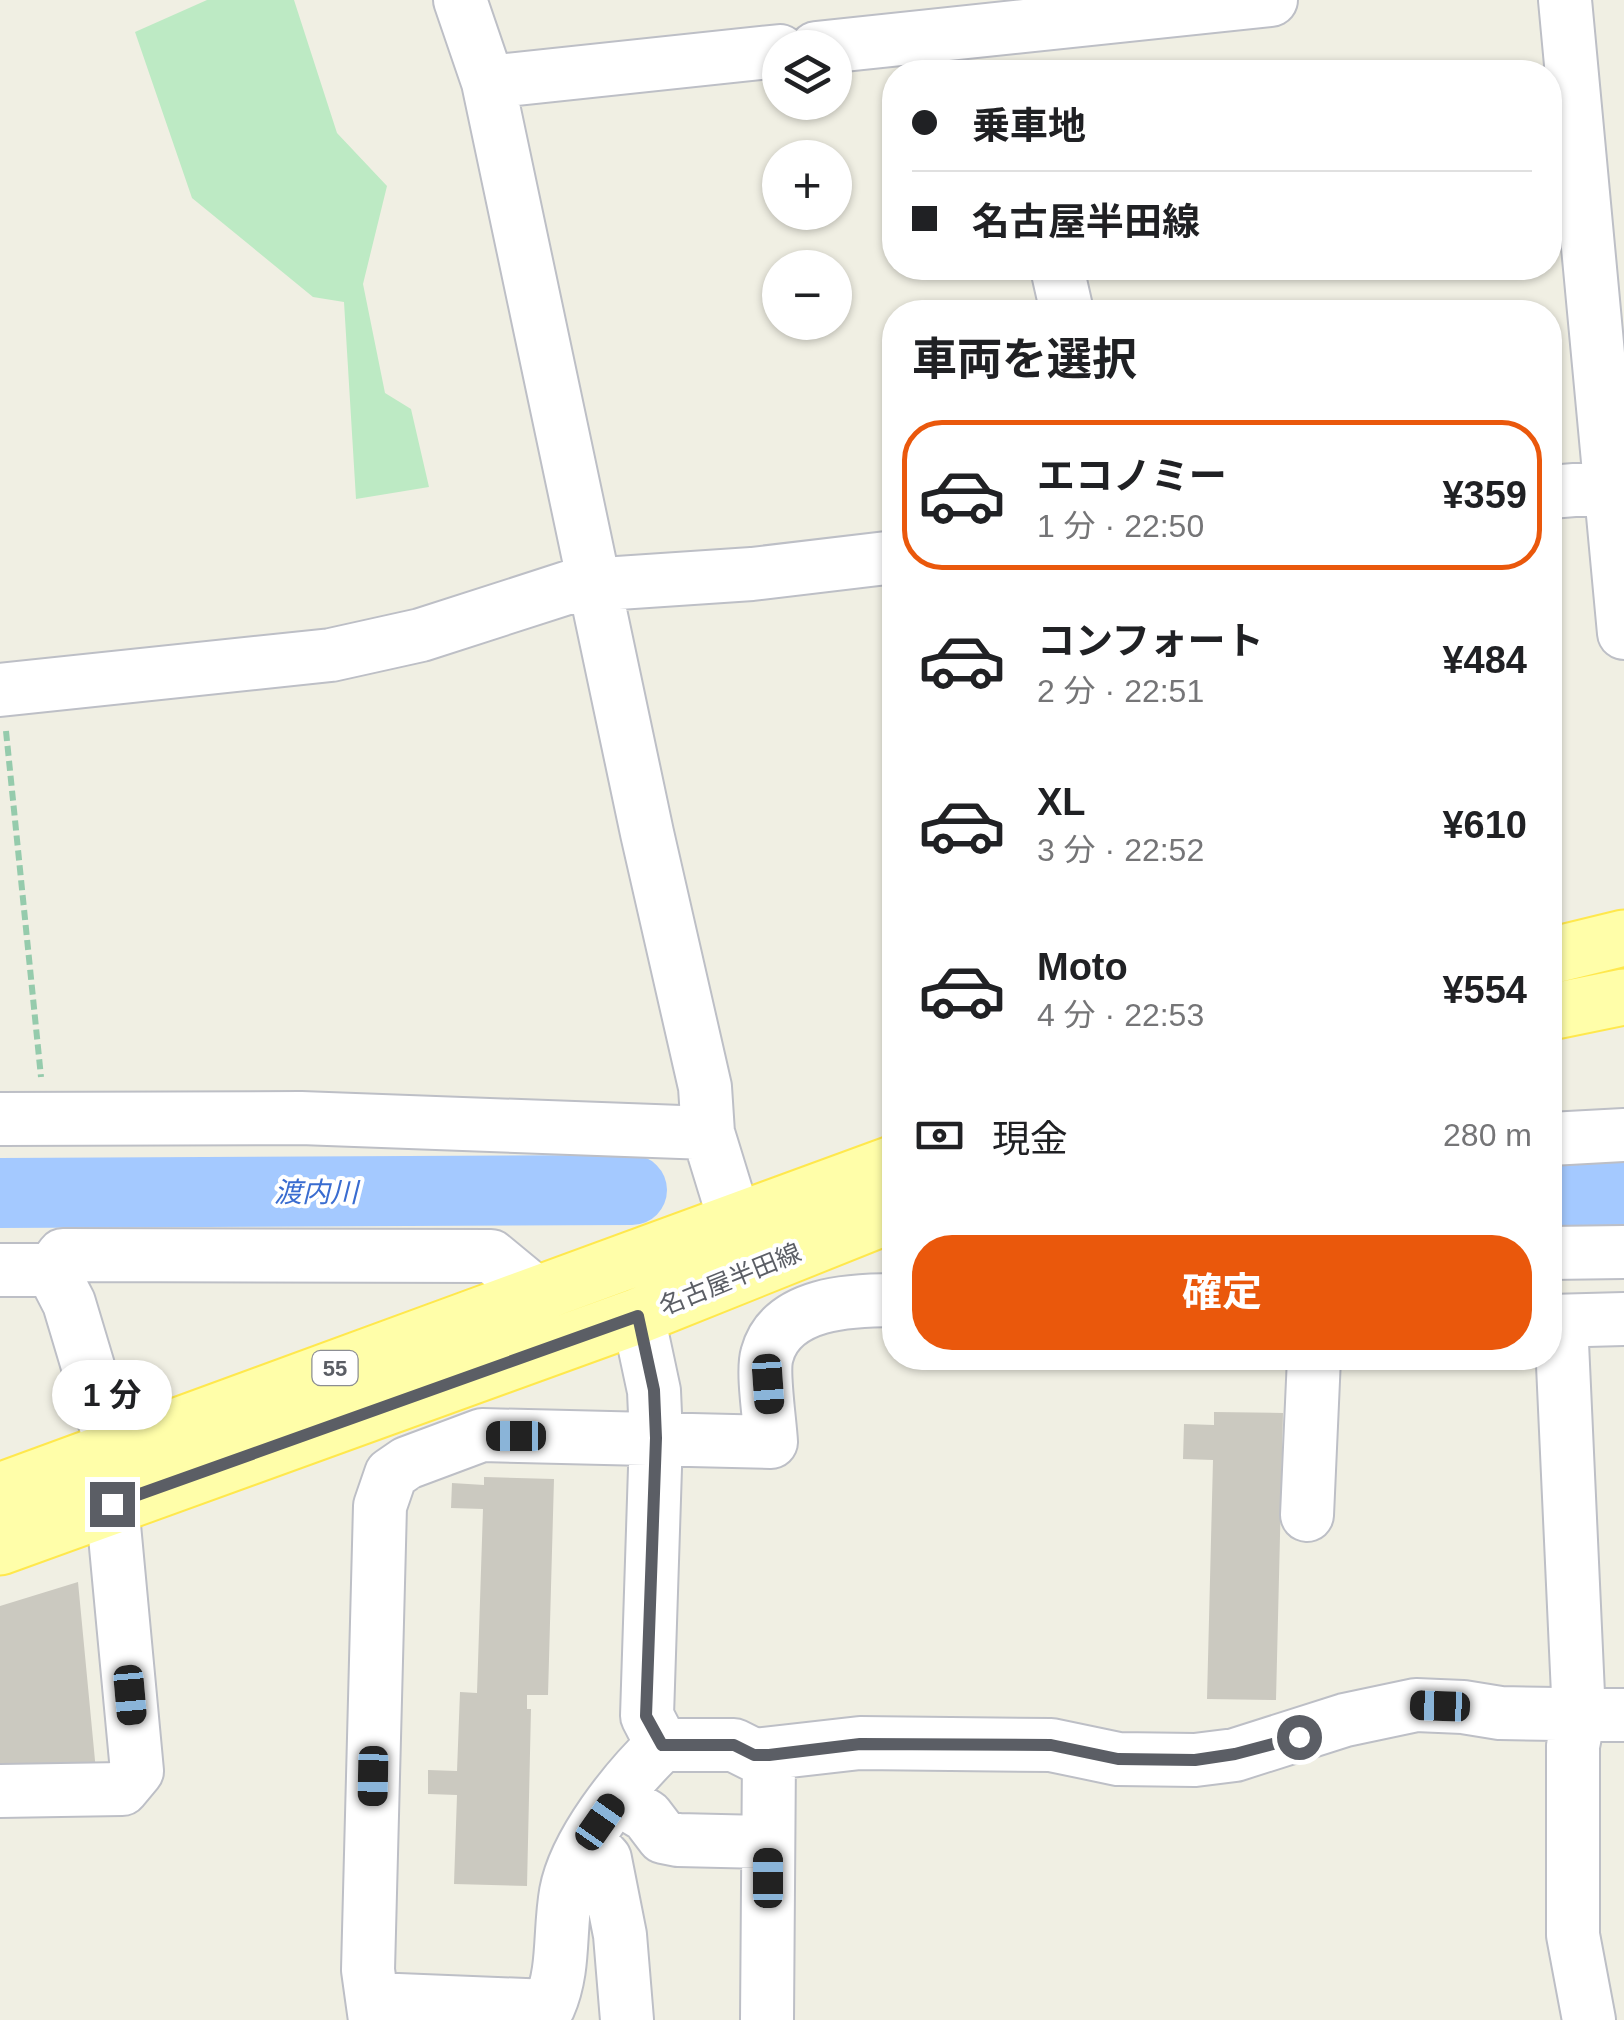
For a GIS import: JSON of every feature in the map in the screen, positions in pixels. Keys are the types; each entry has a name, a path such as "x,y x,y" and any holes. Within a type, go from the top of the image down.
{"main road":[{"path":"1562,953 1624,938"},
{"path":"1562,1010 1624,997"},
{"name":"名古屋半田線","path":"0,1491 882,1169"},
{"name":"名古屋半田線","path":"0,1547 638,1316 882,1219"}],"street":[{"path":"460,0 488,82 705,1087 708,1133 735,1221"},
{"path":"852,45 1003,34 1271,0"},
{"path":"1565,0 1617,486 1624,632"},
{"path":"488,82 762,53"},
{"path":"1562,491 1617,486"},
{"path":"1,690 331,655 421,634 573,586 752,574 882,558"},
{"path":"23,1119 302,1118 708,1133"},
{"path":"1562,1138 1624,1135"},
{"path":"1562,1253 1624,1252"},
{"path":"52,1270 63,1255 491,1256 537,1294"},
{"path":"0,1270 52,1270"},
{"path":"52,1270 69,1304 114,1450"},
{"path":"882,1300 846,1300 797,1317 784,1328 766,1356 771,1442 482,1435 407,1463 391,1474 380,1506 368,1970 374,2009 549,2006 560,1980 567,1886 600,1822 637,1769 662,1745 734,1745 754,1755 860,1744 1051,1745 1118,1759 1195,1760 1235,1754 1346,1720 1416,1705 1602,1716"},
{"path":"638,1316 654,1390 656,1438 646,1716 662,1745"},
{"path":"1562,1321 1624,1319"},
{"path":"1307,1515 1313,1370"},
{"path":"1561,1370 1602,1716"},
{"path":"0,1790 122,1790 137,1771 112,1504"},
{"path":"1589,2020 1573,1935 1573,1746 1602,1716"},
{"path":"767,2020 769,1755"},
{"path":"600,1822 632,1808 646,1816 663,1837 768,1842"},
{"path":"600,1822 620,1935 627,2020"}],"path":[{"path":"1,690 23,1119"}],"green space":[{"path":"207,0 294,0 337,133 387,186 363,284 385,393 411,409 429,487 356,499 344,302 313,297 192,198 135,32"}],"building":[{"path":"1214,1412 1283,1413 1276,1700 1207,1699 1213,1460 1183,1459 1184,1424 1214,1425"},
{"path":"484,1477 554,1479 548,1695 527,1695 527,1709 531,1709 527,1886 454,1884 457,1795 428,1794 428,1770 457,1771 460,1692 477,1693 483,1509 451,1508 452,1483 484,1485"},
{"path":"78,1582 96,1771 0,1777 0,1606"}],"waterway":[{"name":"渡内川","path":"0,1193 632,1190"},
{"name":"渡内川","path":"1562,1198 1624,1195"}],"route":[{"path":"112,1504 638,1316 654,1390 656,1438 646,1716 662,1745 734,1745 754,1755 769,1755 860,1744 1051,1745 1118,1759 1195,1760 1299,1737"}]}
